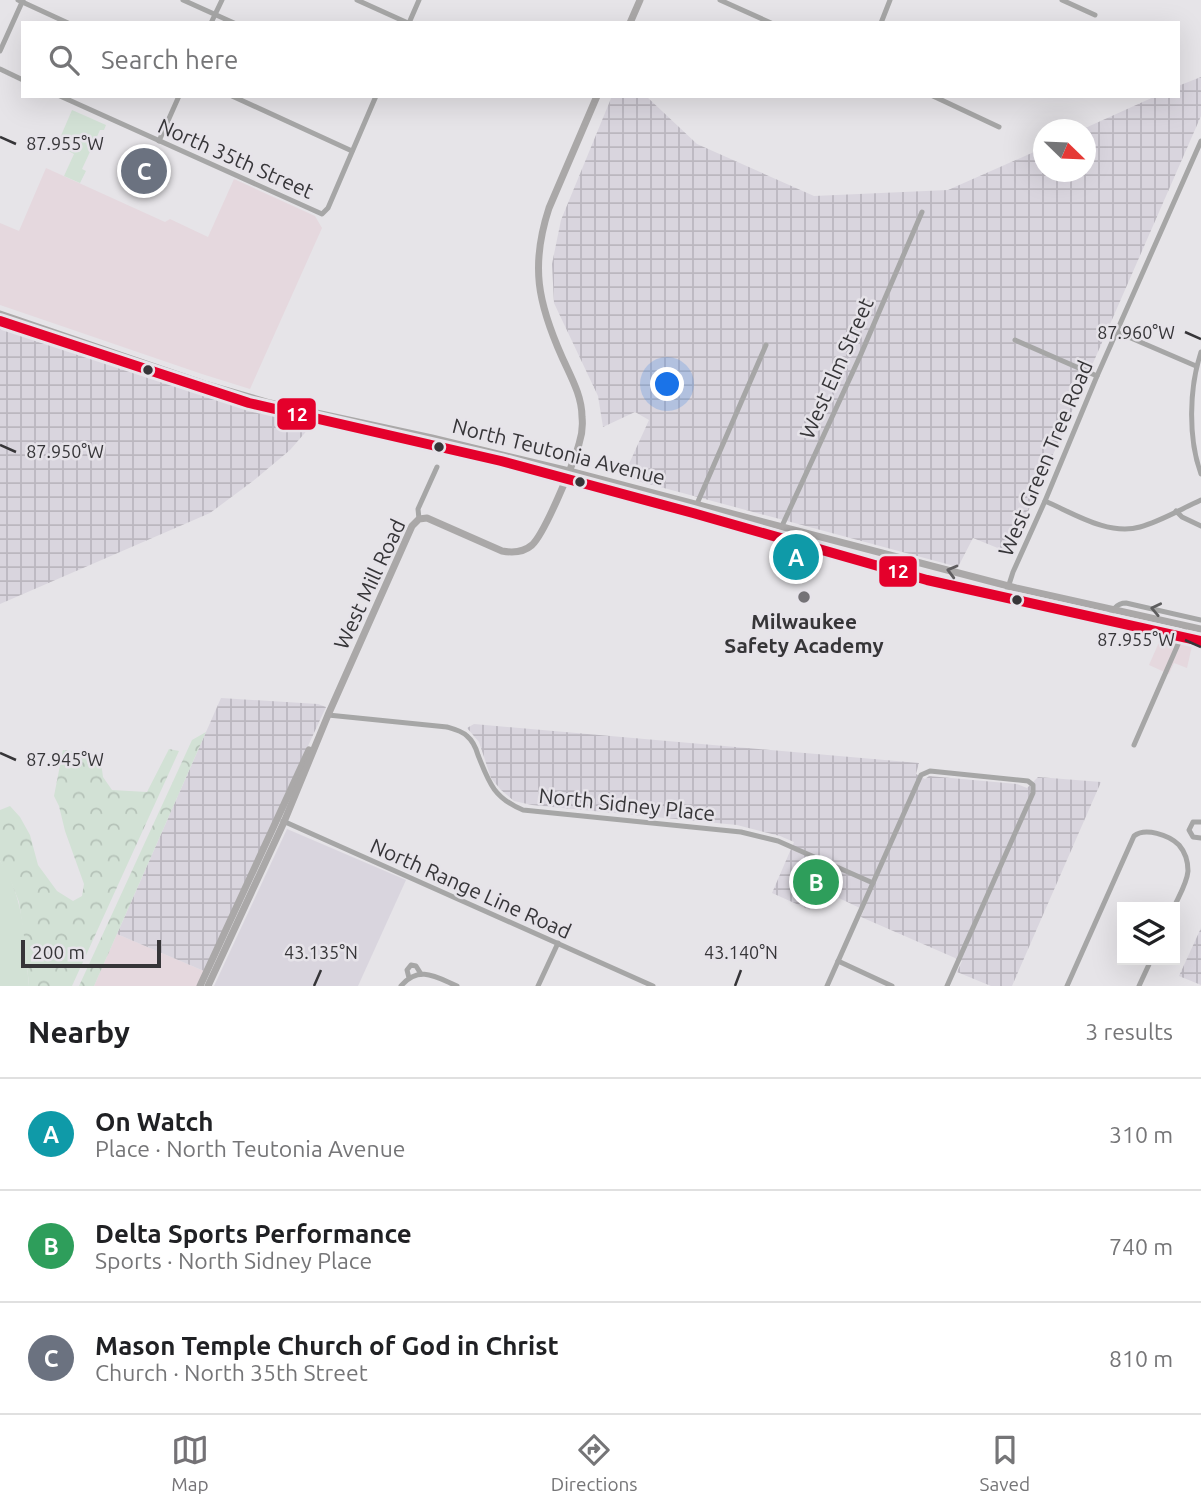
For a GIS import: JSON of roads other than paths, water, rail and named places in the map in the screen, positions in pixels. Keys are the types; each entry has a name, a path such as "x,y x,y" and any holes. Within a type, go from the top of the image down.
{"main road":[{"path":"631,21 640,0"},
{"name":"West Mill Road","path":"208,986 408,532 422,518 502,551 520,551 532,545 538,538 567,475 582,431 581,404 545,316 539,285 539,251 549,208 596,98"},
{"name":"North Teutonia Avenue","path":"0,314 205,384 308,414 510,464 697,504 1008,586 1201,629"},
{"name":"North Teutonia Avenue","path":"0,321 227,397 432,438 927,580 1201,641"},
{"name":"West Mill Road","path":"200,986 281,820"}],"street":[{"path":"183,0 230,21"},
{"path":"212,21 222,0"},
{"path":"357,0 404,21"},
{"path":"409,21 419,0"},
{"path":"720,0 767,21"},
{"path":"882,21 890,0"},
{"path":"1062,0 1095,15"},
{"path":"0,51 21,1 64,21"},
{"path":"0,69 21,79"},
{"name":"North 35th Street","path":"64,98 322,214 328,208 352,151"},
{"path":"159,141 178,98"},
{"path":"236,98 352,151 375,98"},
{"path":"937,98 999,127"},
{"name":"West Green Tree Road","path":"1005,597 1097,376 1201,141"},
{"name":"West Elm Street","path":"781,538 782,526 861,354 922,212"},
{"path":"1117,332 1196,366"},
{"path":"1015,340 1097,376"},
{"path":"693,513 766,345"},
{"path":"1201,352 1192,395 1201,474"},
{"path":"419,519 418,509 436,467"},
{"path":"1045,501 1104,526 1123,528 1139,527 1201,500"},
{"path":"1176,511 1201,526"},
{"name":"North Teutonia Avenue","path":"1113,611 1121,603 1126,603 1201,620"},
{"path":"1108,621 1113,611"},
{"path":"1135,745 1186,626"},
{"name":"North Sidney Place","path":"328,715 447,727 460,731 474,744 494,791 502,799 523,810 741,831 778,841 873,883"},
{"path":"827,986 921,775 930,771 1025,780 1033,785 1033,793 947,986"},
{"name":"North Range Line Road","path":"281,820 653,986"},
{"path":"1201,821 1191,824 1189,830 1191,835 1201,838"},
{"path":"1067,986 1134,836 1141,832 1163,835 1179,846 1186,860 1188,874 1176,902"},
{"path":"1179,846 1191,835"},
{"path":"538,986 558,943"},
{"path":"838,961 892,986"},
{"path":"409,978 407,970 412,965 417,967 421,974"},
{"path":"1139,986 1149,965"},
{"path":"401,986 409,978 421,974 457,986"}],"place":[{"name":"Mason Temple Church of God in Christ","path":"144,171"},
{"name":"On Watch","path":"796,557"},
{"name":"Milwaukee Safety Academy","path":"804,597"},
{"name":"Delta Sports Performance","path":"816,882"}]}
